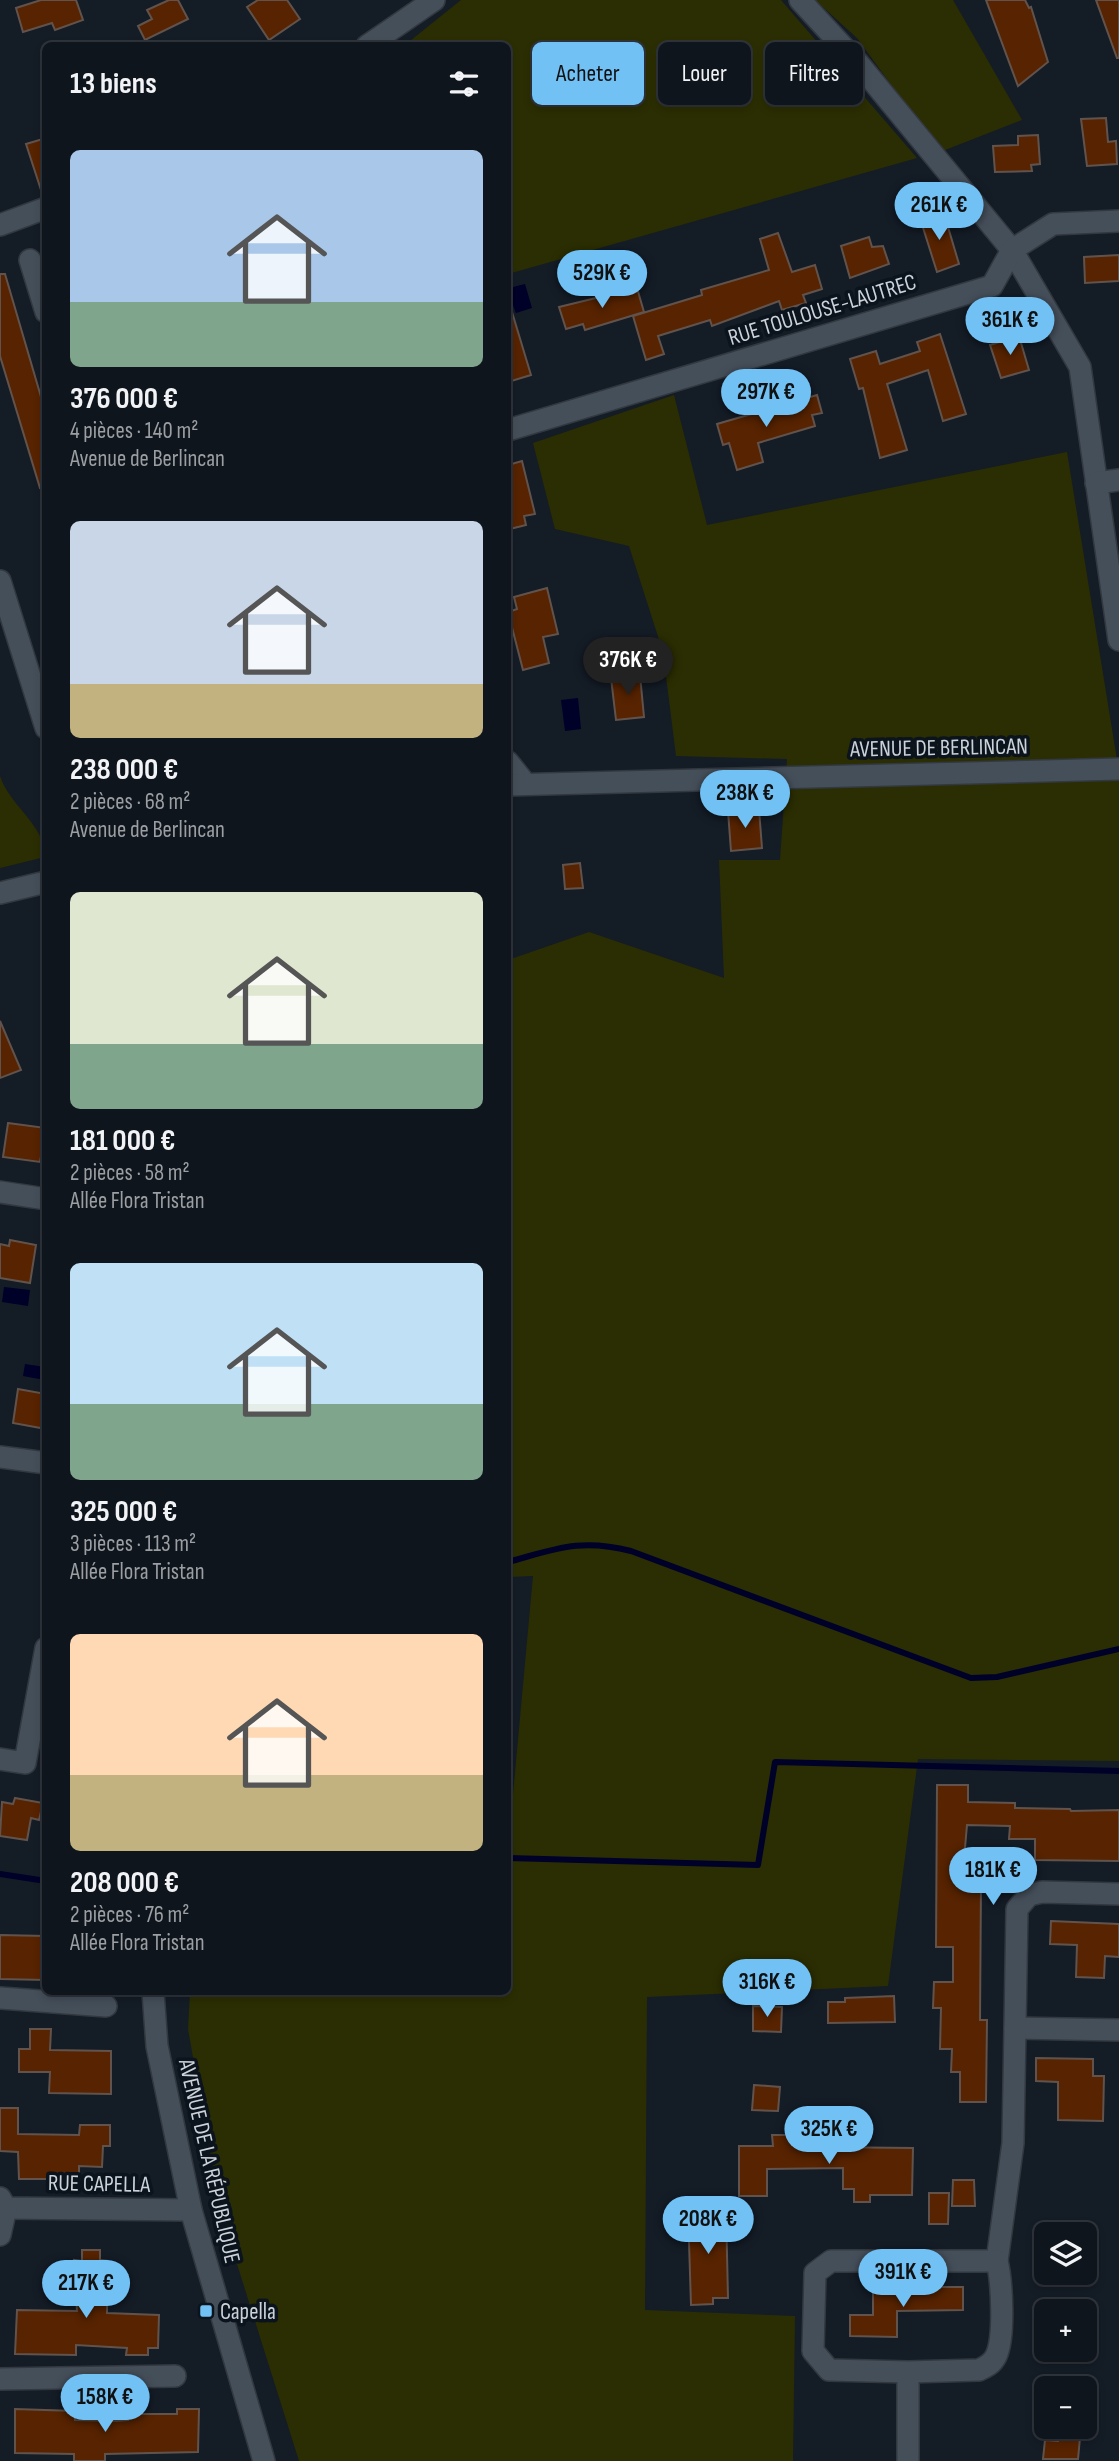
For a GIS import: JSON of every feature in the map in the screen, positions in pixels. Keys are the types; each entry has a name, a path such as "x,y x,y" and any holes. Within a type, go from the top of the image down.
{"street":[{"path":"373,42 434,0"},
{"path":"800,0 858,63 1012,250 1080,367 1119,640"},
{"path":"0,225 42,209"},
{"path":"1012,250 1053,224 1119,221"},
{"name":"RUE TOULOUSE-LAUTREC","path":"511,429 992,286 1012,250"},
{"path":"30,260 42,299"},
{"path":"1096,483 1119,480"},
{"path":"0,581 42,715"},
{"name":"AVENUE DE BERLINCAN","path":"516,783 1119,769"},
{"path":"0,893 42,882"},
{"path":"0,1192 42,1198"},
{"path":"0,1457 42,1462"},
{"path":"0,1759 25,1763 42,1670"},
{"path":"998,2261 831,2261 815,2273 814,2351 829,2370 979,2370 989,2366 996,2357 999,2344 1001,2278 998,2261 1013,2143 1017,1909 1021,1901 1042,1892 1119,1894"},
{"name":"AVENUE DE LA RÉPUBLIQUE","path":"153,1995 157,2046 191,2210 264,2461"},
{"path":"0,1998 106,2006"},
{"path":"1015,2028 1119,2031"},
{"name":"RUE CAPELLA","path":"0,2253 3,2203 191,2210"},
{"path":"908,2371 908,2461"},
{"path":"0,2379 175,2376"}],"green space":[{"path":"461,0 781,0 817,42 765,42 765,105 863,105 863,95 917,158 511,273 511,42 409,42"},
{"path":"815,0 953,0 1022,120 940,152 863,46 863,42"},
{"path":"674,395 707,525 1067,452 1119,772 1119,1761 918,1759 888,1986 647,1997 645,2310 795,2316 793,2461 299,2461 220,2210 188,2029 190,1995 511,1995 511,1816 533,1576 511,1577 511,959 589,932 724,978 719,860 780,860 787,759 676,756 663,652 629,546 555,529 533,443"},
{"path":"0,776 11,797 40,835 42,858 0,868"}],"water":[{"path":"525,284 532,308 516,313 511,300 511,288"},
{"path":"578,698 581,729 565,731 561,700"},
{"path":"4,1287 30,1290 28,1306 2,1302"},
{"path":"25,1364 42,1367 42,1379 23,1376"}],"building":[{"path":"41,0 76,0 83,20 55,30 52,23 23,32 16,8"},
{"path":"169,0 178,0 188,19 145,40 138,26 152,19 147,10"},
{"path":"258,0 287,0 300,19 269,40 247,7"},
{"path":"986,0 1025,0 1029,8 1031,7 1048,62 1018,86"},
{"path":"1096,0 1119,0 1119,58 1117,58"},
{"path":"1106,118 1108,142 1116,141 1117,164 1087,166 1081,119"},
{"path":"1038,135 1040,164 1031,165 1032,171 995,172 993,146 1018,145 1018,136"},
{"path":"42,139 42,193 26,144"},
{"path":"934,210 941,229 948,227 959,264 937,272 919,215"},
{"path":"778,233 792,272 815,265 822,289 803,295 806,303 782,310 779,301 712,326 710,320 658,336 664,354 646,360 633,316 702,295 701,290 769,270 760,239"},
{"path":"869,237 872,247 883,246 889,264 850,278 841,246"},
{"path":"1119,255 1119,281 1085,283 1084,257"},
{"path":"0,274 5,274 42,400 42,488 40,488 0,356"},
{"path":"637,288 644,312 585,330 583,324 566,329 559,307"},
{"path":"511,312 531,375 511,381"},
{"path":"940,334 966,414 943,421 928,370 887,384 907,450 880,458 863,388 859,389 850,359 876,351 880,364 920,351 917,342"},
{"path":"1019,336 1029,370 1001,378 990,345"},
{"path":"817,395 822,413 812,415 815,426 758,443 763,462 737,470 729,443 723,445 717,424"},
{"path":"522,461 535,514 524,516 526,525 511,529 511,464"},
{"path":"547,588 558,634 543,637 549,663 523,670 511,624 511,611 517,609 514,597"},
{"path":"640,675 644,717 616,720 611,678"},
{"path":"759,809 762,848 731,851 728,811"},
{"path":"580,863 583,888 565,889 563,865"},
{"path":"0,1021 21,1070 0,1078"},
{"path":"8,1123 42,1127 40,1162 3,1157"},
{"path":"10,1240 36,1245 30,1283 0,1278 0,1244 9,1246"},
{"path":"18,1389 42,1393 42,1428 13,1423"},
{"path":"937,1785 968,1785 968,1802 1015,1803 1015,1808 1071,1811 1119,1810 1119,1861 1035,1860 1035,1839 1009,1839 1010,1826 967,1825 962,1882 981,1882 980,2020 987,2020 986,2102 960,2102 960,2072 951,2072 952,2049 940,2049 941,2008 933,2008 934,1982 953,1982 953,1947 936,1947"},
{"path":"15,1798 42,1803 39,1820 31,1818 27,1840 0,1836 2,1802 13,1804"},
{"path":"1051,1921 1119,1924 1119,1957 1105,1956 1104,1978 1076,1977 1077,1945 1050,1944"},
{"path":"0,1935 42,1936 42,1980 0,1979"},
{"path":"894,1996 895,2022 828,2023 828,2002 845,2002 845,1998"},
{"path":"753,2006 782,2007 781,2032 753,2031"},
{"path":"30,2029 51,2029 50,2050 111,2051 111,2094 49,2093 50,2072 19,2072 19,2049 30,2049"},
{"path":"1036,2058 1093,2059 1093,2076 1104,2076 1103,2121 1058,2120 1058,2082 1036,2081"},
{"path":"754,2085 780,2087 778,2111 752,2110"},
{"path":"0,2108 18,2108 18,2134 79,2135 80,2125 110,2125 110,2146 103,2146 102,2167 79,2166 79,2179 19,2179 18,2152 0,2151"},
{"path":"772,2135 820,2135 819,2147 913,2148 912,2195 870,2195 870,2202 854,2202 854,2189 843,2189 843,2168 767,2169 767,2196 739,2196 739,2146 773,2146"},
{"path":"953,2180 974,2180 975,2206 952,2206"},
{"path":"929,2193 949,2193 948,2224 929,2224"},
{"path":"726,2209 728,2298 713,2298 713,2304 691,2305 688,2211"},
{"path":"82,2250 100,2250 100,2260 108,2261 107,2313 159,2315 158,2348 148,2348 148,2355 126,2355 127,2348 76,2345 76,2355 15,2354 17,2310 77,2311 74,2260 82,2261"},
{"path":"908,2287 963,2287 963,2310 897,2311 897,2337 850,2336 850,2315 873,2315 873,2291 908,2291"},
{"path":"15,2409 75,2411 75,2420 116,2421 128,2420 128,2414 177,2414 177,2409 199,2409 198,2452 105,2454 105,2461 74,2461 74,2454 15,2453"},
{"path":"1080,2439 1078,2459 1043,2459 1045,2440"}],"waterway":[{"path":"511,1561 582,1545 631,1551 971,1678 997,1677 1119,1649"},
{"path":"511,1858 758,1865 775,1762 1119,1771"},
{"path":"0,1874 42,1880"}],"place":[{"name":"Capella","path":"206,2311"}]}
